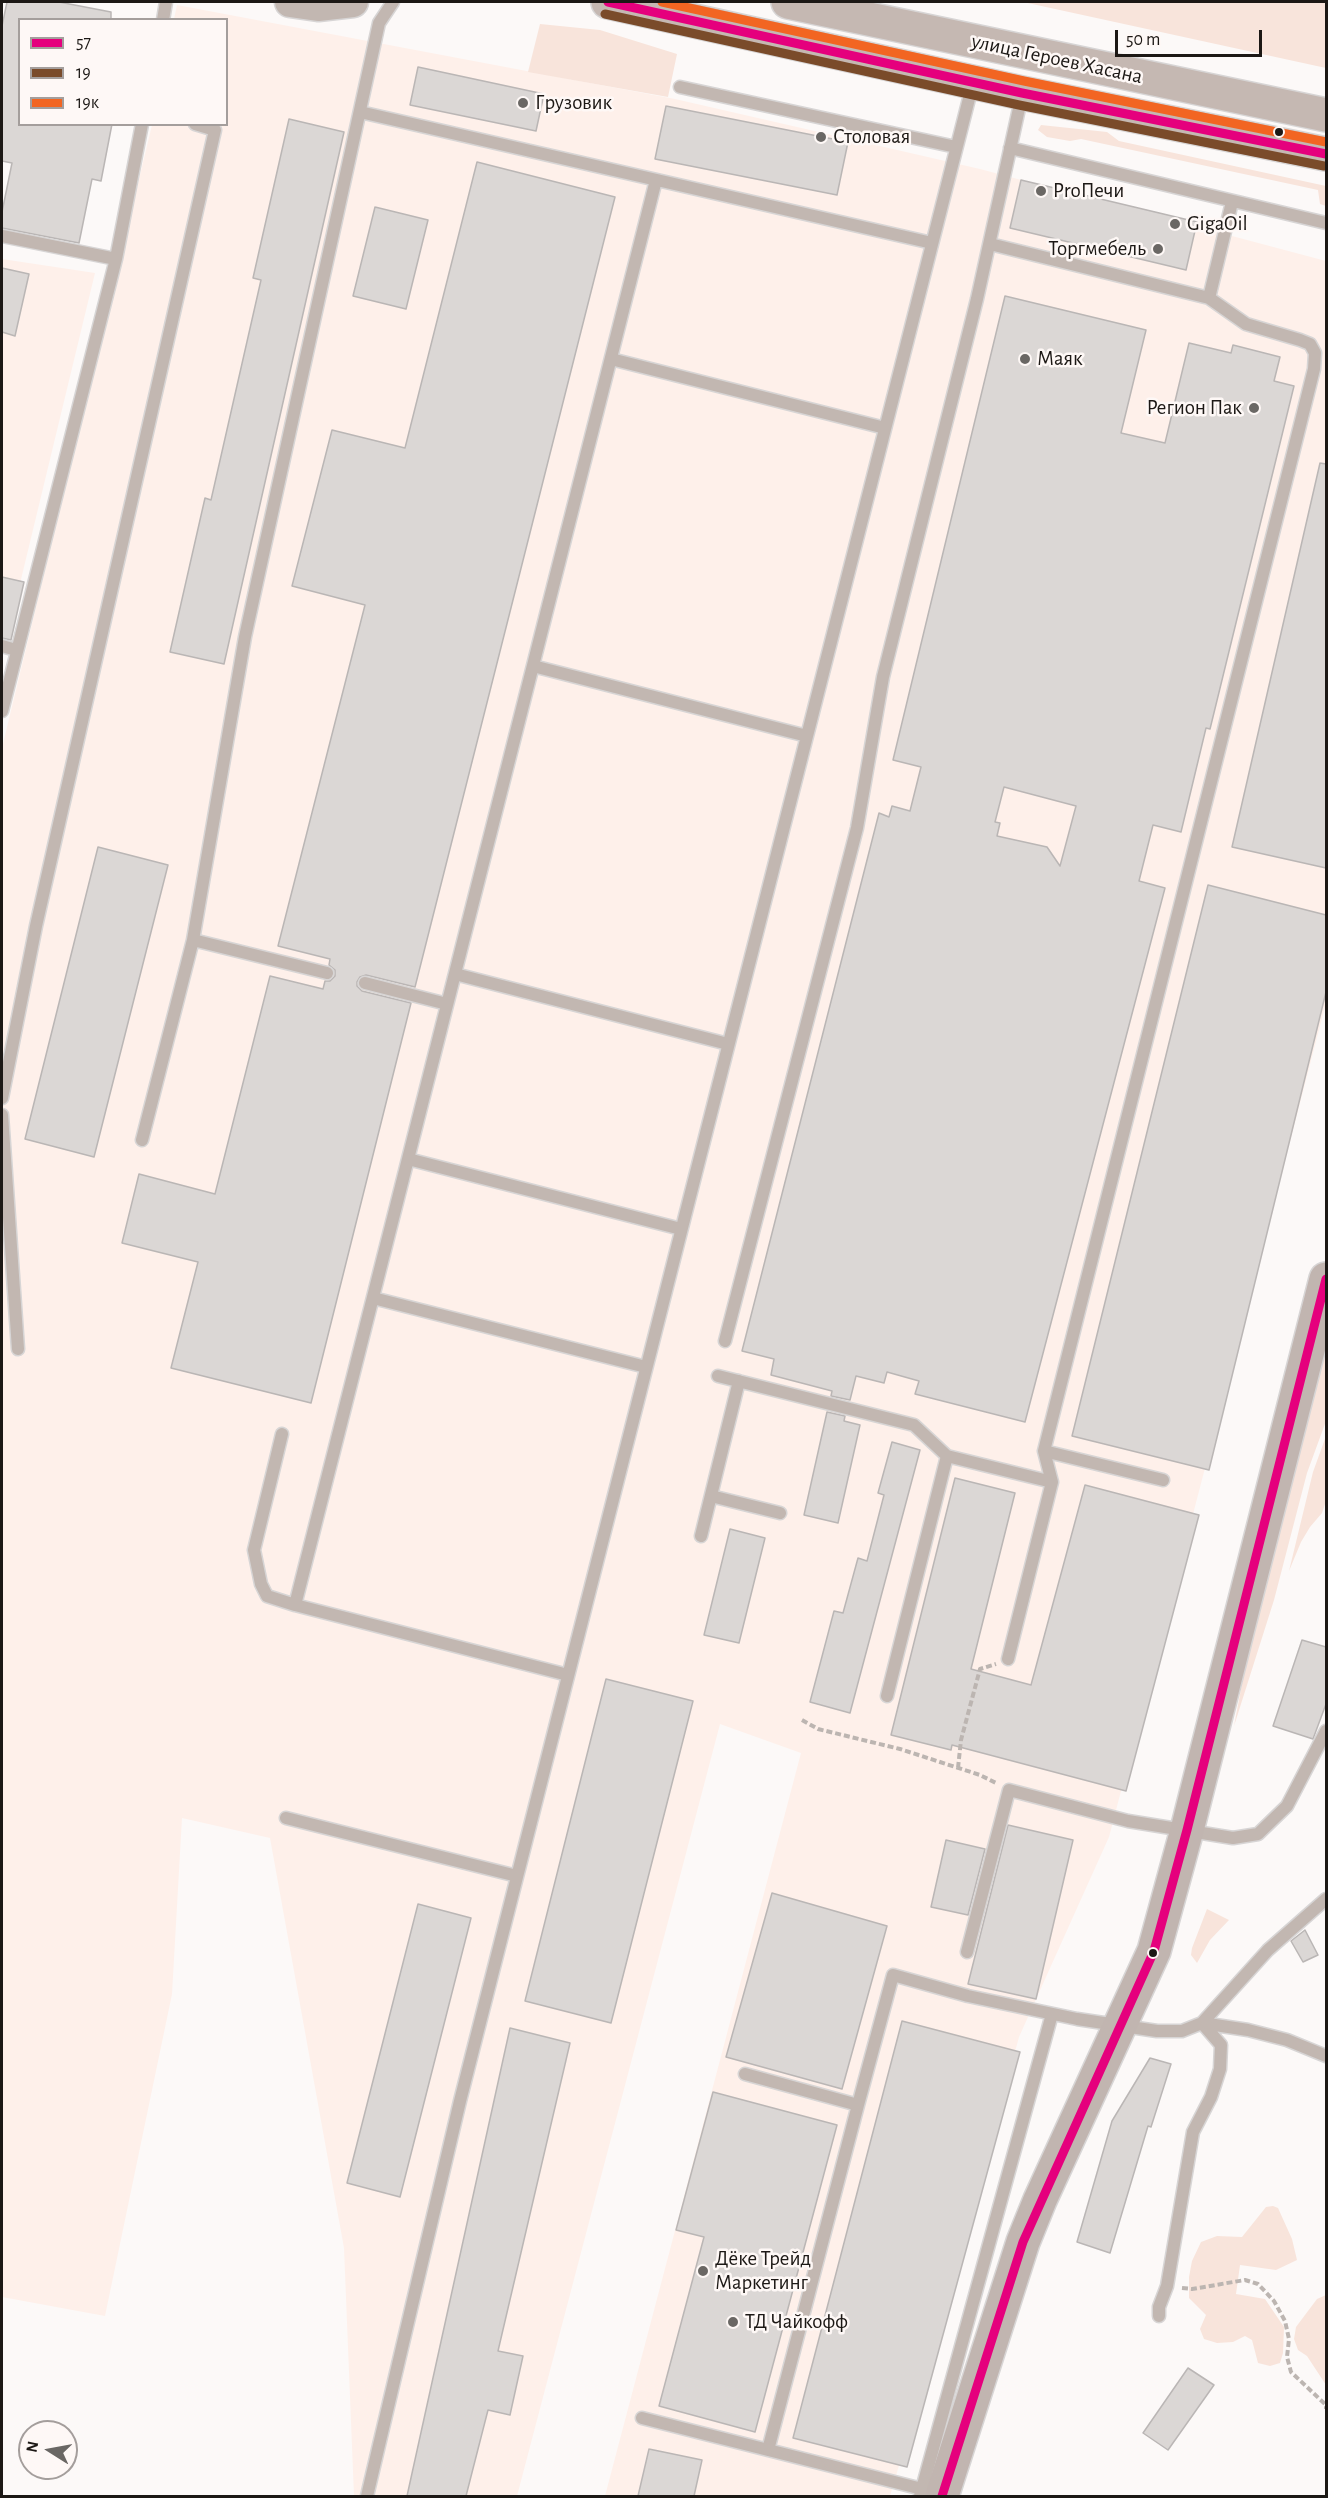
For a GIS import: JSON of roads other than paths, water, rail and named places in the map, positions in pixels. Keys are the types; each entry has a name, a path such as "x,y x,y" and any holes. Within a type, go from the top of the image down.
{"main road":[{"name":"улица Героев Хасана","path":"608,2 1022,93 1326,154"},
{"name":"улица Героев Хасана","path":"788,2 1326,115"},
{"path":"932,2494 1023,2242 1056,2163 1154,1952 1326,1279"}],"street":[{"path":"290,2 318,6 353,2"}],"lane":[{"path":"163,18 166,2"},
{"path":"142,1140 193,940 245,637 379,23 393,2"},
{"path":"367,2496 460,2101 973,82"},
{"path":"680,87 956,147"},
{"path":"725,1341 856,828 883,677 990,244 1022,93"},
{"path":"360,112 932,243"},
{"path":"2,711 116,259 142,126"},
{"path":"2,1098 36,926 215,130 202,126"},
{"path":"1010,148 1326,223"},
{"path":"295,1605 656,180"},
{"path":"1209,298 1232,202"},
{"path":"2,236 116,259"},
{"path":"990,244 1209,298 1246,324 1310,345 1316,353 1314,369 1044,1451 1052,1482 1008,1659"},
{"path":"611,359 885,428"},
{"path":"2,646 16,650"},
{"path":"533,666 807,736"},
{"path":"193,940 327,973"},
{"path":"455,974 728,1044"},
{"path":"364,983 447,1004"},
{"path":"2,1115 18,1349"},
{"path":"408,1159 681,1229"},
{"path":"373,1298 646,1367"},
{"path":"718,1376 914,1425 947,1456 1052,1482"},
{"path":"700,1536 739,1381"},
{"path":"282,1434 254,1550 261,1584 267,1596 568,1675"},
{"path":"1044,1451 1162,1480"},
{"path":"887,1696 947,1456"},
{"path":"711,1496 780,1513"},
{"path":"967,1952 1009,1790 1128,1821 1233,1838 1258,1833 1287,1806 1326,1731"},
{"path":"286,1818 517,1876"},
{"path":"1202,2023 1268,1950 1326,1899"},
{"path":"768,2450 893,1975 968,1996 1052,2014 1121,2025 1174,2032 1202,2023 1248,2030 1287,2040 1326,2056"},
{"path":"642,2418 932,2494 1052,2014"},
{"path":"1159,2316 1159,2307 1167,2286 1193,2132 1211,2097 1221,2069 1221,2045 1202,2023"},
{"path":"745,2074 858,2105"}],"place":[{"name":"Грузовик","path":"523,103"},
{"name":"Столовая","path":"821,137"},
{"name":"ProПечи","path":"1041,191"},
{"name":"GigaOil","path":"1175,224"},
{"name":"Торгмебель","path":"1158,249"},
{"name":"Маяк","path":"1025,359"},
{"name":"Регион Пак","path":"1254,408"},
{"name":"Дёке Трейд Маркетинг","path":"703,2271"},
{"name":"ТД Чайкофф","path":"733,2322"}]}
